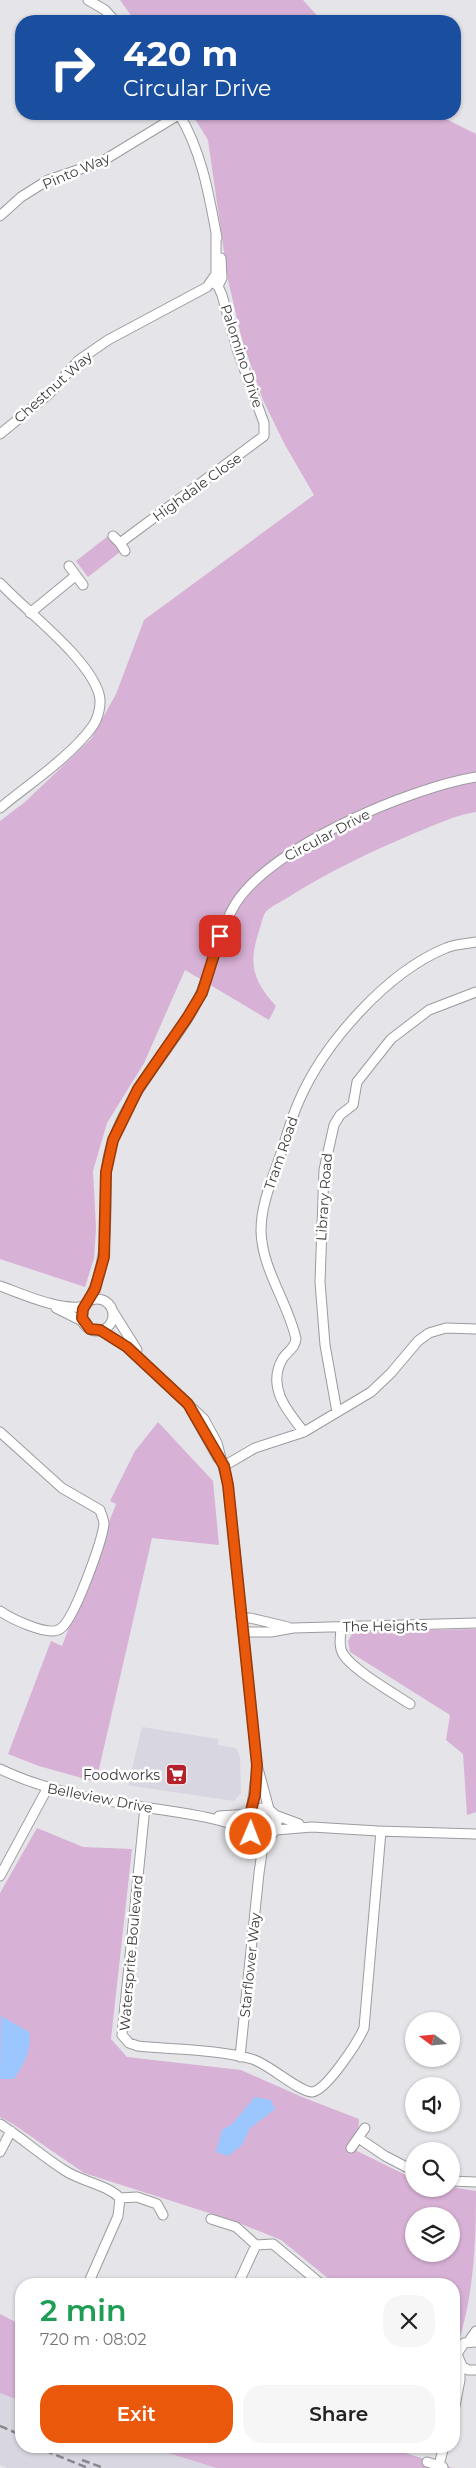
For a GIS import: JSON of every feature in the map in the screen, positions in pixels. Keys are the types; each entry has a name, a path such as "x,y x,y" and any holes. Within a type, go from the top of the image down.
{"street":[{"path":"88,0 105,10 110,15"},
{"name":"Pinto Way","path":"0,216 21,197 48,180 102,162 170,120"},
{"path":"183,120 205,175 216,233 218,263 215,284"},
{"name":"Chestnut Way","path":"0,434 49,394 79,360 108,340 215,284"},
{"name":"Palomino Drive","path":"215,284 265,426"},
{"name":"Highdale Close","path":"120,542 260,441 264,436 265,426"},
{"path":"113,536 120,542 125,551"},
{"path":"69,566 74,577 82,585"},
{"path":"30,613 74,577"},
{"path":"0,583 63,643 95,685 100,696 99,708 93,726 64,755 0,808"},
{"name":"Circular Drive","path":"86,1304 95,1289 104,1257 106,1172 113,1140 142,1083 202,993 220,936 237,902 253,882 269,868 312,840 415,794 476,777"},
{"name":"Tram Road","path":"304,1432 286,1411 277,1386 280,1365 293,1348 296,1339 267,1262 261,1232 264,1202 294,1113 306,1086 332,1046 381,991 401,975 446,948 476,942"},
{"name":"Library Road","path":"337,1412 325,1345 320,1282 324,1170 334,1125 340,1115 352,1105 357,1082 391,1039 430,1010 476,992"},
{"path":"0,1286 63,1307 77,1308 102,1300 110,1306 130,1342 152,1370"},
{"path":"24,1294 84,1322 90,1329 105,1329 112,1321 112,1310"},
{"path":"84,1322 82,1314 86,1304"},
{"path":"224,1466 255,1448 304,1432 379,1385 418,1341 429,1333 446,1328 476,1329"},
{"path":"100,1330 127,1347 188,1404 224,1466 228,1485 257,1765 255,1795 247,1826 249,1831 256,1837 267,1837 276,1830 312,1827"},
{"path":"0,1432 62,1488 100,1510 104,1523 90,1571 75,1608 70,1619 60,1629 51,1632 31,1626 0,1611"},
{"name":"The Heights","path":"241,1618 250,1618 293,1628"},
{"name":"The Heights","path":"243,1632 270,1632 293,1628 476,1623"},
{"path":"341,1627 340,1644 343,1654 372,1678 410,1704"},
{"path":"257,1765 277,1824 276,1830"},
{"name":"Belleview Drive","path":"0,1769 47,1789 204,1816 232,1823 249,1831"},
{"path":"0,1876 47,1789"},
{"name":"Watersprite Boulevard","path":"145,1807 122,2035 129,2043 138,2046 253,2059 274,2069 300,2088 310,2092 319,2090 357,2043 364,2028 381,1832"},
{"path":"250,1813 258,1808 272,1812 290,1822 312,1827 381,1832 458,1832 476,1834"},
{"name":"Belleview Drive","path":"204,1816 232,1817 250,1813"},
{"path":"458,1832 476,1829"},
{"name":"Starflower Way","path":"256,1837 259,1874"},
{"name":"Starflower Way","path":"240,2057 259,1874 262,1852 267,1837"},
{"path":"0,2124 65,2171 117,2195 137,2197 157,2204 163,2215"},
{"path":"351,2148 360,2139 366,2128"},
{"path":"0,2152 11,2131"},
{"path":"360,2139 385,2156 405,2166"},
{"path":"460,2181 476,2182"},
{"path":"91,2278 118,2216 117,2195"},
{"path":"211,2219 236,2227 256,2245 273,2244 314,2278"},
{"path":"241,2278 256,2245"},
{"path":"460,2347 473,2342 476,2331"},
{"path":"460,2363 474,2370 460,2397"},
{"path":"427,2462 441,2467 443,2453"}],"shaded area":[{"path":"120,0 303,0 317,15 131,15"},
{"path":"196,120 448,120 476,134 476,812 460,815 366,855 318,880 275,905 265,913 256,943 253,963 262,988 276,1006 269,1020 185,970 144,1063 107,1123 93,1171 96,1228 94,1258 85,1287 0,1259 0,821 25,802 91,739 116,694 144,620 314,495 285,445 263,400 242,340 228,280 208,140"},
{"path":"108,536 120,552 88,577 76,561"},
{"path":"158,1422 213,1481 219,1545 152,1538 96,1782 39,1766 8,1754 51,1641 62,1646 116,1504 110,1501 135,1451"},
{"path":"476,1629 476,1812 467,1815 463,1754 446,1740 450,1715 350,1652 348,1641 353,1632"},
{"path":"142,1727 218,1739 218,1745 236,1748 240,1757 241,1793 234,1801 126,1785 128,1785"},
{"path":"37,1828 83,1847 132,1849 111,2039 127,2057 241,2070 302,2097 359,2119 357,2151 405,2175 405,2197 460,2197 460,2188 476,2191 471,2285 460,2336 460,2278 328,2278 281,2240 234,2221 84,2173 0,2117 0,1893"},
{"path":"0,2314 15,2322 15,2399 0,2393"},
{"path":"0,2393 15,2399 15,2453 168,2453 216,2468 8,2468 0,2465"},
{"path":"168,2453 405,2453 453,2468 216,2468"}],"water":[{"path":"1,2016 29,2032 30,2039 26,2057 14,2079 0,2079"},
{"path":"255,2097 271,2100 275,2109 250,2128 242,2145 228,2156 216,2152 222,2130 232,2124"}],"railway":[{"path":"0,2426 15,2432"},
{"path":"51,2453 88,2468"},
{"path":"82,2460 104,2468"}],"place":[{"name":"Foodworks","path":"176,1775"}],"route":[{"path":"220,936 202,993 138,1089 113,1140 106,1172 104,1257 95,1289 83,1309 82,1318 90,1329 100,1330 127,1347 188,1404 224,1466 228,1485 257,1765 255,1795 247,1826 251,1834"}]}
